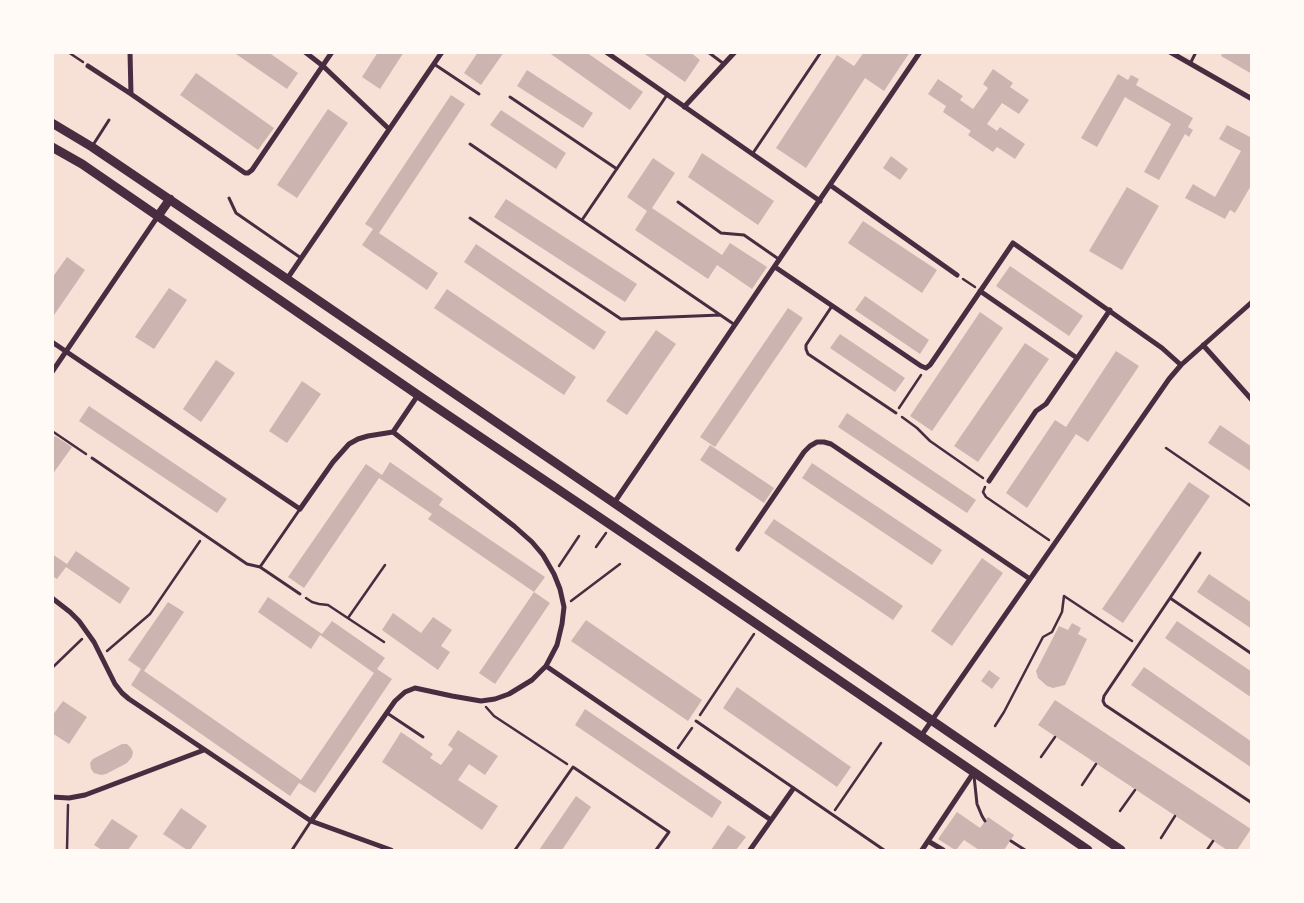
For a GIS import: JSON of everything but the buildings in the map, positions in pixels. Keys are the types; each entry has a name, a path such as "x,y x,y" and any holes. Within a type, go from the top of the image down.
{"main road":[{"path":"52,123 92,147 287,278 1121,850"},
{"path":"52,147 82,164 418,395 1088,850"},
{"path":"158,216 170,199"}],"street":[{"path":"130,52 131,94"},
{"path":"305,52 323,66 389,129"},
{"path":"88,66 245,173 248,173 252,170 332,52"},
{"path":"287,278 442,52"},
{"path":"606,52 820,201"},
{"path":"684,107 735,52"},
{"path":"614,504 920,52"},
{"path":"1170,52 1252,99"},
{"path":"830,185 957,275"},
{"path":"52,372 158,216"},
{"path":"775,267 926,368 930,365 1013,243 1110,310 1162,348 1181,365"},
{"path":"980,291 1077,358"},
{"path":"921,736 1169,378 1252,302"},
{"path":"989,481 1036,411 1046,404 1110,310"},
{"path":"52,342 300,509 333,462 350,444 368,436 393,432 418,395"},
{"path":"1203,345 1252,400"},
{"path":"311,821 387,713 405,692 416,688 481,701 495,699 515,691 532,680 546,666 557,645 562,624 564,606 560,589 554,574 532,542 393,432"},
{"path":"738,549 804,452 817,442 824,442 831,444 1030,580"},
{"path":"52,598 70,612 88,633 109,674 122,693 311,821 391,850"},
{"path":"546,666 771,820"},
{"path":"52,797 69,798 85,795 204,750"},
{"path":"922,850 974,772"},
{"path":"750,850 793,789"},
{"path":"928,841 943,850"}],"lane":[{"path":"708,52 725,64"},
{"path":"752,154 821,52"},
{"path":"1190,64 1196,52"},
{"path":"434,64 479,94"},
{"path":"582,220 667,95"},
{"path":"510,97 617,169"},
{"path":"92,147 109,120"},
{"path":"470,144 736,325"},
{"path":"229,198 236,213 301,258"},
{"path":"678,202 721,233 744,235 780,260"},
{"path":"470,218 621,318 721,315"},
{"path":"832,306 806,345 808,354 896,413"},
{"path":"92,458 247,564 260,566 300,594"},
{"path":"260,566 300,509"},
{"path":"1200,553 1103,700 1105,705 1252,802"},
{"path":"1170,598 1252,654"},
{"path":"387,713 423,737"},
{"path":"696,721 884,850"},
{"path":"515,850 573,767 668,832 656,850"},
{"path":"974,772 976,804 985,821"},
{"path":"292,850 311,821"},
{"path":"1011,841 1025,850"}],"path":[{"path":"68,52 88,66"},
{"path":"957,275 980,291"},
{"path":"926,368 896,413 917,428 930,441 989,481 984,492 986,497 1055,544"},
{"path":"52,431 92,458"},
{"path":"1166,448 1252,507"},
{"path":"596,548 611,525"},
{"path":"101,656 150,614 204,535"},
{"path":"554,574 579,536"},
{"path":"348,618 385,564"},
{"path":"564,606 620,564"},
{"path":"300,594 312,602 328,605 384,642"},
{"path":"995,726 1043,636 1052,632 1062,612 1064,596 1138,646"},
{"path":"675,754 759,626"},
{"path":"52,668 88,633"},
{"path":"481,701 494,716 573,767"},
{"path":"1041,757 1055,737"},
{"path":"831,815 881,743"},
{"path":"1082,785 1096,764"},
{"path":"1120,811 1135,790"},
{"path":"67,850 69,798"},
{"path":"1161,838 1176,816"},
{"path":"1207,850 1213,841"}]}
